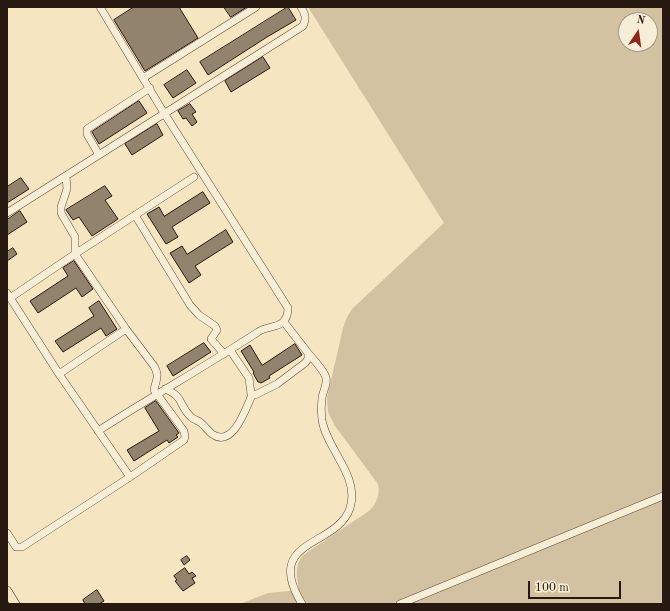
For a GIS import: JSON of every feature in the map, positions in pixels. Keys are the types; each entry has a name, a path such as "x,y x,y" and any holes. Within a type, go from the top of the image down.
{"main road":[{"path":"7,591 15,604"}],"lane":[{"path":"98,431 263,329 284,322 288,314 288,308 164,113 100,7"},
{"path":"143,78 256,7"},
{"path":"7,213 303,26 306,14 301,7"},
{"path":"99,155 87,134 88,129 150,88"},
{"path":"7,533 16,546 22,547 181,443 185,437 184,431 154,390 158,373 154,366 126,329 75,254 75,237 61,213 61,207 67,189 66,176"},
{"path":"130,477 60,374 9,295 194,177"},
{"path":"134,215 190,306 199,315 216,326 217,330 211,339 227,352 248,378 252,395 236,429 232,434 219,437 213,435 201,423 191,417 175,393 165,389"},
{"path":"284,322 326,376 322,399 322,419 329,442 349,481 352,500 348,512 342,522 303,548 294,559 291,569 292,580 296,593 302,604"},
{"path":"60,374 126,329"},
{"path":"252,395 277,384 305,363 308,359 308,353"},
{"path":"400,604 663,496"}],"shaded area":[{"path":"308,7 663,7 663,604 240,604 268,593 299,590 297,567 303,555 369,511 376,502 379,492 378,484 335,426 328,412 327,398 343,328 347,317 353,308 444,223"}],"building":[{"path":"134,7 179,7 198,38 145,71 114,20"},
{"path":"224,7 247,7 231,17"},
{"path":"288,7 296,20 208,75 200,62"},
{"path":"263,57 270,68 231,92 225,81"},
{"path":"187,70 196,83 173,98 164,85"},
{"path":"139,101 147,113 99,144 92,132"},
{"path":"190,104 196,112 192,114 197,122 192,126 186,118 183,119 178,111"},
{"path":"157,124 163,135 132,155 125,144"},
{"path":"21,178 29,189 7,203 7,187"},
{"path":"105,186 112,196 105,200 118,219 92,236 79,217 73,220 66,210"},
{"path":"203,192 210,203 172,227 178,237 166,244 147,214 159,207 164,216"},
{"path":"20,211 27,222 7,235 7,220"},
{"path":"226,230 233,242 195,266 201,275 189,283 170,253 182,246 187,254"},
{"path":"13,248 17,254 7,261 7,252"},
{"path":"74,261 93,289 82,297 76,288 38,313 30,301 68,276 63,268"},
{"path":"99,301 117,329 106,336 101,328 63,352 55,341 94,316 89,308"},
{"path":"204,343 211,352 173,376 167,366"},
{"path":"295,344 302,355 269,376 270,378 261,383 258,382 253,373 254,372 241,351 250,345 262,365"},
{"path":"156,401 179,433 176,435 178,437 169,443 167,440 134,461 127,450 159,431 145,408"},
{"path":"187,556 190,560 184,565 181,560"},
{"path":"185,568 189,574 192,572 196,576 192,578 195,583 183,591 175,581 177,580 174,576"},
{"path":"97,590 104,601 99,604 85,604 83,600"}]}
